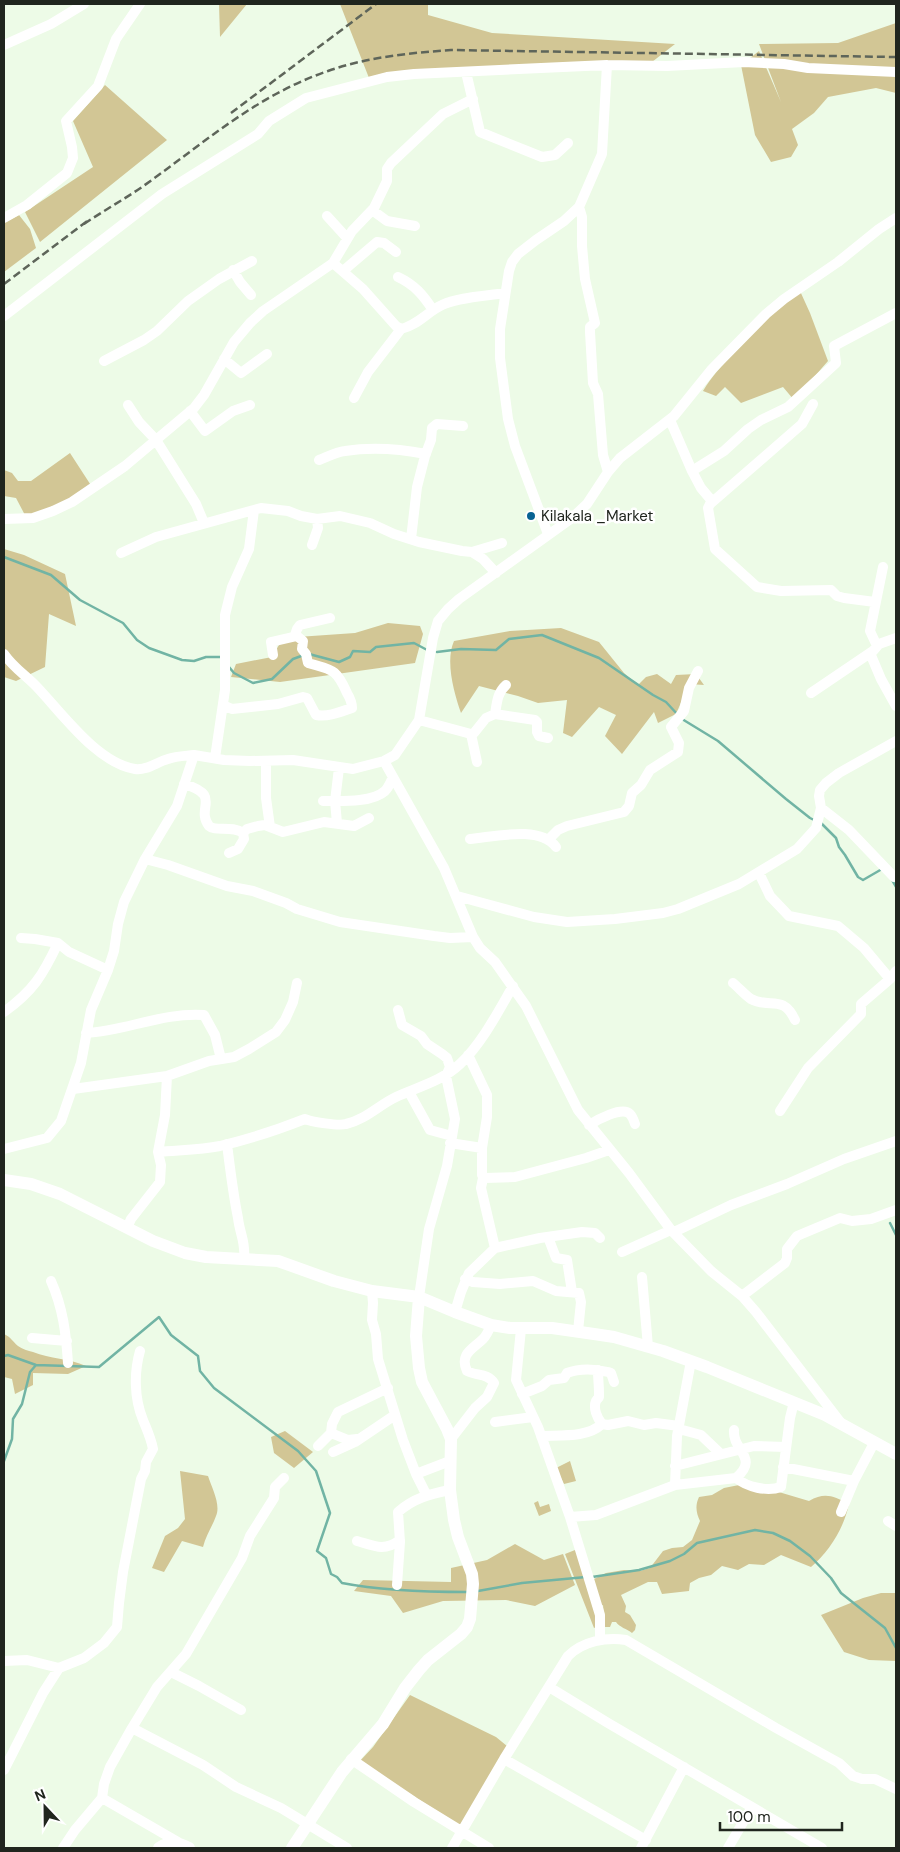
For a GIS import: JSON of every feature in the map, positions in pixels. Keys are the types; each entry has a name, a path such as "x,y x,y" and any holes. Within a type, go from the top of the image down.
{"street":[{"path":"4,45 51,24 84,4"},
{"path":"4,218 26,205 67,173 73,158 66,121 98,86 116,39 140,4"},
{"path":"4,316 162,194 258,134 269,121 306,98 387,76 607,65 667,66 763,62 808,68 896,72"},
{"path":"548,534 515,446 508,419 500,358 500,329 512,262 518,254 564,221 579,207 602,154 607,65"},
{"path":"466,72 479,130 484,134 542,157 555,155 568,143"},
{"path":"4,519 33,518 65,505 111,476 190,411 204,395 234,342 256,318 333,263 355,227 372,210 387,181 387,169 391,163 444,114 473,99"},
{"path":"579,207 582,218 585,279 595,323 590,328 593,383 598,394 603,455 608,472"},
{"path":"372,210 387,221 415,226"},
{"path":"327,216 347,238"},
{"path":"4,654 7,666 28,677 96,749 120,765 136,770 167,759 194,755 266,761 293,760 353,770 384,761 395,755 420,720 433,638 438,621 448,609 459,599 572,518 587,504 608,472 620,458 670,420 712,369 766,314 896,218"},
{"path":"343,271 377,242 384,242 396,252"},
{"path":"104,361 144,340 188,301 233,270 252,261"},
{"path":"333,263 363,289 392,322 401,329"},
{"path":"233,270 251,295"},
{"path":"398,277 419,290 433,310"},
{"path":"354,398 368,372 401,329 412,326 433,310 447,303 505,293"},
{"path":"692,471 724,451 760,420 788,407 836,363 834,346 896,313"},
{"path":"224,359 241,373 267,354"},
{"path":"813,404 802,424 712,501 708,508 715,549 757,587 781,591 832,590 837,596 844,598 875,602"},
{"path":"190,411 205,431 233,411 250,405"},
{"path":"128,406 139,422 156,440 196,504 204,523"},
{"path":"670,420 692,471 701,488 712,501"},
{"path":"411,539 417,488 431,440 432,428 435,425 463,426"},
{"path":"319,460 343,451 360,450 409,451 426,454"},
{"path":"121,552 156,538 204,523 254,510 278,509 317,519 347,517 370,523 430,545 472,552 483,559 496,573"},
{"path":"215,758 225,690 226,608 232,587 250,549 254,510"},
{"path":"312,545 318,528 317,519"},
{"path":"472,552 502,543"},
{"path":"883,567 870,631 881,679 896,706"},
{"path":"296,635 297,629 300,626 330,618"},
{"path":"223,705 232,708 278,704 303,697 307,698 316,715 319,716 332,715 352,708 351,700 336,673 326,667 308,663 306,654 302,649 303,641 296,635"},
{"path":"273,655 271,642 296,635"},
{"path":"811,693 883,642 896,638"},
{"path":"548,840 563,828 619,814 628,808 632,793 641,785 650,770 678,752 679,743 671,727 684,711 689,688 698,671"},
{"path":"495,714 498,697 506,685"},
{"path":"420,720 474,734 486,718 495,714 535,720 537,722 537,732 540,736 548,738"},
{"path":"471,734 477,762"},
{"path":"457,896 534,917 578,923 678,909 728,889 759,873 797,849 813,832 818,821 821,808 820,790 826,783 844,770 896,741"},
{"path":"4,1150 47,1138 61,1121 81,1063 91,1010 114,951 124,902 145,858 177,806 194,755"},
{"path":"266,761 266,798 270,827"},
{"path":"384,761 444,868 457,896 472,937 480,948 495,962 526,1006 578,1110 673,1231 711,1271 742,1296 822,1396 843,1426"},
{"path":"337,823 335,801 339,768"},
{"path":"323,801 353,801 379,795 384,792 393,777"},
{"path":"184,784 202,791 205,796 206,818 209,825 214,829 237,829 243,833 244,839 238,849 229,853"},
{"path":"821,808 848,830 894,877"},
{"path":"243,833 252,827 265,826 283,832 315,823 337,823 354,826 369,818"},
{"path":"470,839 524,834 536,835 548,840 556,847"},
{"path":"145,858 227,886 253,891 297,909 340,922 434,936 472,937"},
{"path":"759,873 770,896 789,916 838,926 893,975 861,1004 861,1014 808,1068 780,1111"},
{"path":"21,938 58,943 69,952 108,970"},
{"path":"4,1012 33,988 47,967 58,943"},
{"path":"73,1089 167,1076 208,1061 234,1056 249,1049 276,1032 285,1020 293,1002 297,983"},
{"path":"733,983 752,999 786,1007 796,1020"},
{"path":"158,1152 227,1144 284,1128 305,1119 313,1122 344,1125 370,1114 395,1098 446,1076 468,1055 487,1029 513,986"},
{"path":"292,1848 351,1759 383,1724 406,1688 428,1660 467,1627 472,1611 472,1574 458,1537 450,1490 451,1439 422,1382 416,1342 416,1318 429,1229 440,1194 455,1119 446,1076 450,1067 447,1058 427,1044 421,1036 402,1026 398,1010"},
{"path":"86,1033 119,1029 174,1017 204,1015 215,1035 221,1059"},
{"path":"468,1055 487,1095 487,1117 481,1160 483,1178 481,1188 495,1248"},
{"path":"127,1228 130,1219 160,1182 161,1164 158,1152 165,1115 167,1076"},
{"path":"409,1092 430,1130 451,1139 482,1148"},
{"path":"589,1124 610,1114 622,1111 631,1115 635,1124"},
{"path":"622,1252 844,1159 896,1141"},
{"path":"227,1144 238,1221 244,1242 244,1260"},
{"path":"483,1178 515,1177 609,1150"},
{"path":"4,1180 31,1184 60,1194 153,1241 185,1253 206,1257 287,1263 334,1281 372,1291 419,1296 491,1325 521,1329 552,1328 578,1331 614,1337 648,1347 691,1361 825,1415 896,1454"},
{"path":"742,1296 784,1263 787,1258 787,1249 797,1236 840,1218 852,1221 870,1219 896,1210"},
{"path":"456,1312 465,1279 473,1267 495,1248 505,1244 588,1231 595,1233 600,1238"},
{"path":"548,1237 556,1258 567,1260 572,1292"},
{"path":"642,1278 648,1347"},
{"path":"465,1279 473,1282 500,1284 533,1281 556,1291 579,1293 578,1331"},
{"path":"51,1281 63,1312 68,1363"},
{"path":"372,1291 374,1304 372,1320 376,1334 377,1352 395,1414 416,1474 426,1494"},
{"path":"451,1439 475,1408 487,1397 494,1384 490,1378 479,1374 472,1374 467,1370 465,1358 467,1352 484,1338 491,1325"},
{"path":"521,1329 516,1380 534,1417 570,1518 600,1616 600,1640"},
{"path":"32,1338 67,1341"},
{"path":"4,1770 43,1694 59,1668 84,1658 104,1643 117,1627 122,1580 141,1479 145,1471 146,1462 153,1449 149,1431 143,1421 137,1401 136,1370 140,1350"},
{"path":"675,1485 679,1427 691,1361"},
{"path":"522,1394 542,1386 548,1380 564,1378 570,1371 586,1369 611,1373 614,1382"},
{"path":"598,1370 599,1395 595,1408 602,1424"},
{"path":"318,1446 331,1433 332,1424 338,1412 388,1388"},
{"path":"736,1478 745,1485 776,1489 781,1485 794,1402"},
{"path":"333,1452 360,1438 395,1414"},
{"path":"495,1422 534,1417"},
{"path":"541,1436 586,1433 602,1424 608,1425 628,1421 644,1425 656,1424 679,1427 701,1435 721,1454"},
{"path":"570,1518 596,1515 675,1485 736,1478 741,1474 746,1462 746,1456 735,1442 734,1430"},
{"path":"331,1433 348,1440 360,1438"},
{"path":"841,1512 854,1480 874,1443"},
{"path":"675,1466 764,1445 786,1447"},
{"path":"416,1474 450,1461"},
{"path":"783,1467 854,1480"},
{"path":"63,1848 75,1830 102,1798 104,1784 110,1767 132,1728 157,1687 186,1654 242,1558 250,1536 274,1498 275,1487 284,1478"},
{"path":"397,1585 400,1540 398,1512 408,1503 426,1494 450,1490"},
{"path":"357,1541 385,1547 400,1540"},
{"path":"452,1848 504,1758 568,1656 574,1649 612,1638 626,1640 839,1763 853,1776 862,1779 875,1779 896,1789"},
{"path":"4,1661 23,1659 50,1664 59,1668"},
{"path":"171,1672 241,1710"},
{"path":"549,1687 819,1848"},
{"path":"132,1728 183,1754 236,1787 272,1803 347,1848"},
{"path":"504,1758 644,1844 684,1767"},
{"path":"351,1759 461,1832 489,1848"},
{"path":"102,1798 184,1845"},
{"path":"728,1848 752,1807"},
{"path":"159,1848 170,1843 184,1845"}],"shaded area":[{"path":"219,4 247,4 220,37"},
{"path":"340,4 428,4 428,15 492,33 675,44 643,69 386,73 369,78"},
{"path":"896,23 896,93 876,88 828,97 814,113 792,129 798,145 791,157 771,162 755,135 741,65 759,51 781,102 759,44 838,43"},
{"path":"105,85 167,140 40,242 25,212 93,167 73,121"},
{"path":"19,215 30,229 36,248 4,272 4,223"},
{"path":"800,291 828,361 794,400 783,387 741,403 725,387 716,396 703,391 718,370 774,312"},
{"path":"70,453 94,490 26,517 16,498 4,496 4,470 12,473 18,481 31,481"},
{"path":"4,549 24,555 65,574 76,626 49,614 45,667 16,681 4,677"},
{"path":"388,623 420,626 423,634 415,663 280,682 231,677 236,664 272,657 283,638 355,633"},
{"path":"561,628 599,642 624,673 638,685 646,677 657,674 671,684 676,675 696,674 704,685 689,684 676,714 658,723 654,712 622,754 605,736 616,715 599,707 572,737 563,733 567,700 538,703 479,686 461,713 453,687 450,667 451,649 454,641 510,631"},
{"path":"4,1334 25,1350 73,1361 86,1366 68,1374 33,1373 33,1385 15,1394 12,1379 4,1377"},
{"path":"285,1431 313,1452 294,1468 274,1453 271,1437"},
{"path":"570,1461 576,1481 564,1484 556,1468"},
{"path":"180,1471 208,1476 215,1496 217,1512 203,1547 182,1541 164,1572 152,1568 165,1536 178,1528 185,1519"},
{"path":"739,1485 772,1490 809,1501 829,1496 849,1504 840,1531 824,1554 811,1567 781,1555 764,1565 749,1564 738,1570 722,1566 711,1575 690,1583 689,1591 662,1594 657,1582 648,1582 621,1595 626,1606 625,1612 630,1615 636,1625 632,1633 616,1622 612,1622 610,1627 605,1627 603,1605 598,1607 598,1626 594,1628 565,1554 580,1548 594,1579 606,1573 624,1570 640,1571 650,1568 663,1551 683,1547 692,1540 700,1521 696,1509 699,1497 712,1495 724,1488"},
{"path":"538,1501 540,1507 549,1504 551,1511 539,1516 534,1503"},
{"path":"515,1544 544,1560 563,1554 575,1585 535,1606 506,1600 443,1601 403,1613 391,1596 354,1591 363,1580 451,1582 451,1568 487,1560"},
{"path":"881,1593 896,1593 896,1661 869,1660 844,1652 821,1615 863,1598"},
{"path":"410,1695 496,1737 507,1746 461,1826 359,1762 373,1747"}],"waterway":[{"path":"4,557 51,575 80,600 123,623 137,640 149,648 182,660 194,661 206,657 222,658"},
{"path":"437,652 461,649 496,650 509,639 542,635 599,658 666,702 678,715"},
{"path":"309,654 339,662 350,657 353,651 370,652 376,647 414,643 429,651"},
{"path":"229,667 234,673 253,683 272,679 293,659 304,655"},
{"path":"682,719 718,741 786,799 816,821"},
{"path":"821,823 836,838 839,847 858,877 863,880 882,869"},
{"path":"892,880 896,887"},
{"path":"890,1223 896,1235"},
{"path":"4,1356 8,1355 36,1365 99,1367 159,1317 171,1335 198,1356 200,1371 214,1388 298,1451 316,1471 330,1513 317,1551 326,1558 331,1574 342,1583 373,1588 467,1592"},
{"path":"4,1461 12,1439 13,1419 22,1404 30,1372 36,1365"},
{"path":"592,1577 639,1570 670,1561 684,1554 697,1543 755,1530 773,1533 790,1541 810,1556 831,1578 841,1593 885,1628 896,1648"},
{"path":"478,1591 522,1583 586,1577"}],"railway":[{"path":"231,113 376,4"},
{"path":"84,224 142,187 253,107 302,81 343,66 373,59 451,50 896,57"},
{"path":"4,284 90,219"}],"place":[{"name":"Kilakala _Market","path":"531,516"}]}
